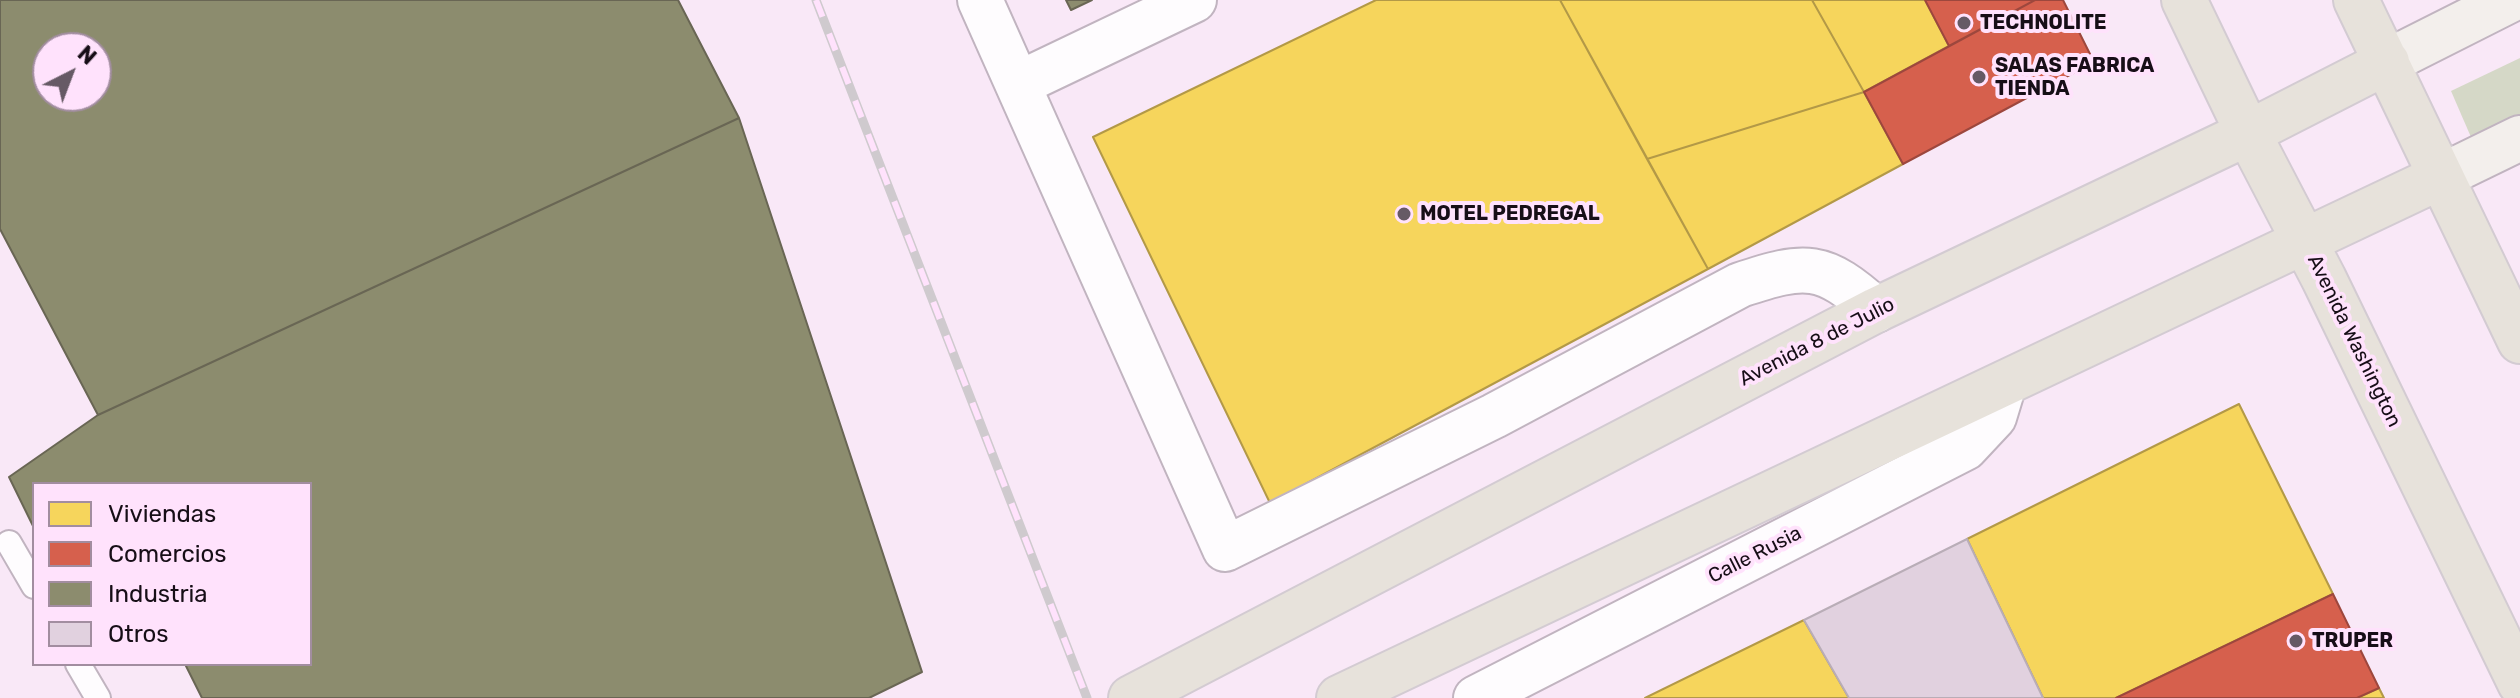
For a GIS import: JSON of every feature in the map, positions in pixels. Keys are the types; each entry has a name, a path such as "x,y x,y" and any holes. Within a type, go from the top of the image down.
{"main road":[{"name":"Avenida Washington","path":"2184,0 2520,683"},
{"path":"2356,0 2520,341"},
{"name":"Avenida 8 de Julio","path":"1131,698 1876,310 2248,133 2387,62"},
{"path":"1339,698 2440,177"}],"street":[{"path":"980,0 1225,549 1494,416 1740,285 1781,271 1819,271 1849,286 1876,310"},
{"path":"1018,84 1194,0"},
{"name":"Avenida 8 de Julio","path":"2387,62 2510,0"},
{"path":"2440,177 2520,138"},
{"name":"Calle Rusia","path":"1476,698 1965,448 1994,417 2004,384"}],"lane":[{"path":"9,543 32,583"},
{"path":"79,666 98,698"}],"green space":[{"path":"2520,58 2520,128 2477,151 2451,91"}],"building: Viviendas":[{"name":"MOTEL PEDREGAL","path":"1376,0 1560,0 1708,269 1270,503 1093,137"},
{"path":"1560,0 1812,0 1864,92 1647,159"},
{"path":"1812,0 1925,0 1949,46 1864,92"},
{"path":"1864,92 1903,164 1708,269 1647,159"},
{"path":"2239,404 2333,594 2116,698 2043,698 1967,539"},
{"path":"1804,620 1849,698 1645,698"},
{"path":"2379,688 2384,698 2357,698"}],"building: Comercios":[{"name":"TECHNOLITE","path":"1925,0 2035,0 1949,46"},
{"name":"SALAS FABRICA TIENDA","path":"2035,0 2063,0 2094,62 1903,164 1864,92"},
{"name":"TRUPER","path":"2333,594 2379,688 2357,698 2116,698"}],"building: Industria":[{"path":"0,0 678,0 739,118 98,415 0,229"},
{"path":"1066,0 1092,0 1071,10"},
{"path":"739,118 922,672 869,698 202,698 186,666 312,666 312,482 32,482 32,524 9,477 98,415"}],"building: Otros":[{"path":"1967,539 2043,698 1849,698 1804,620"}],"railway":[{"path":"816,0 1087,698"}],"place":[{"name":"TECHNOLITE","path":"1964,23"},
{"name":"SALAS FABRICA TIENDA","path":"1979,77"},
{"name":"MOTEL PEDREGAL","path":"1404,214"},
{"name":"TRUPER","path":"2296,641"}]}
